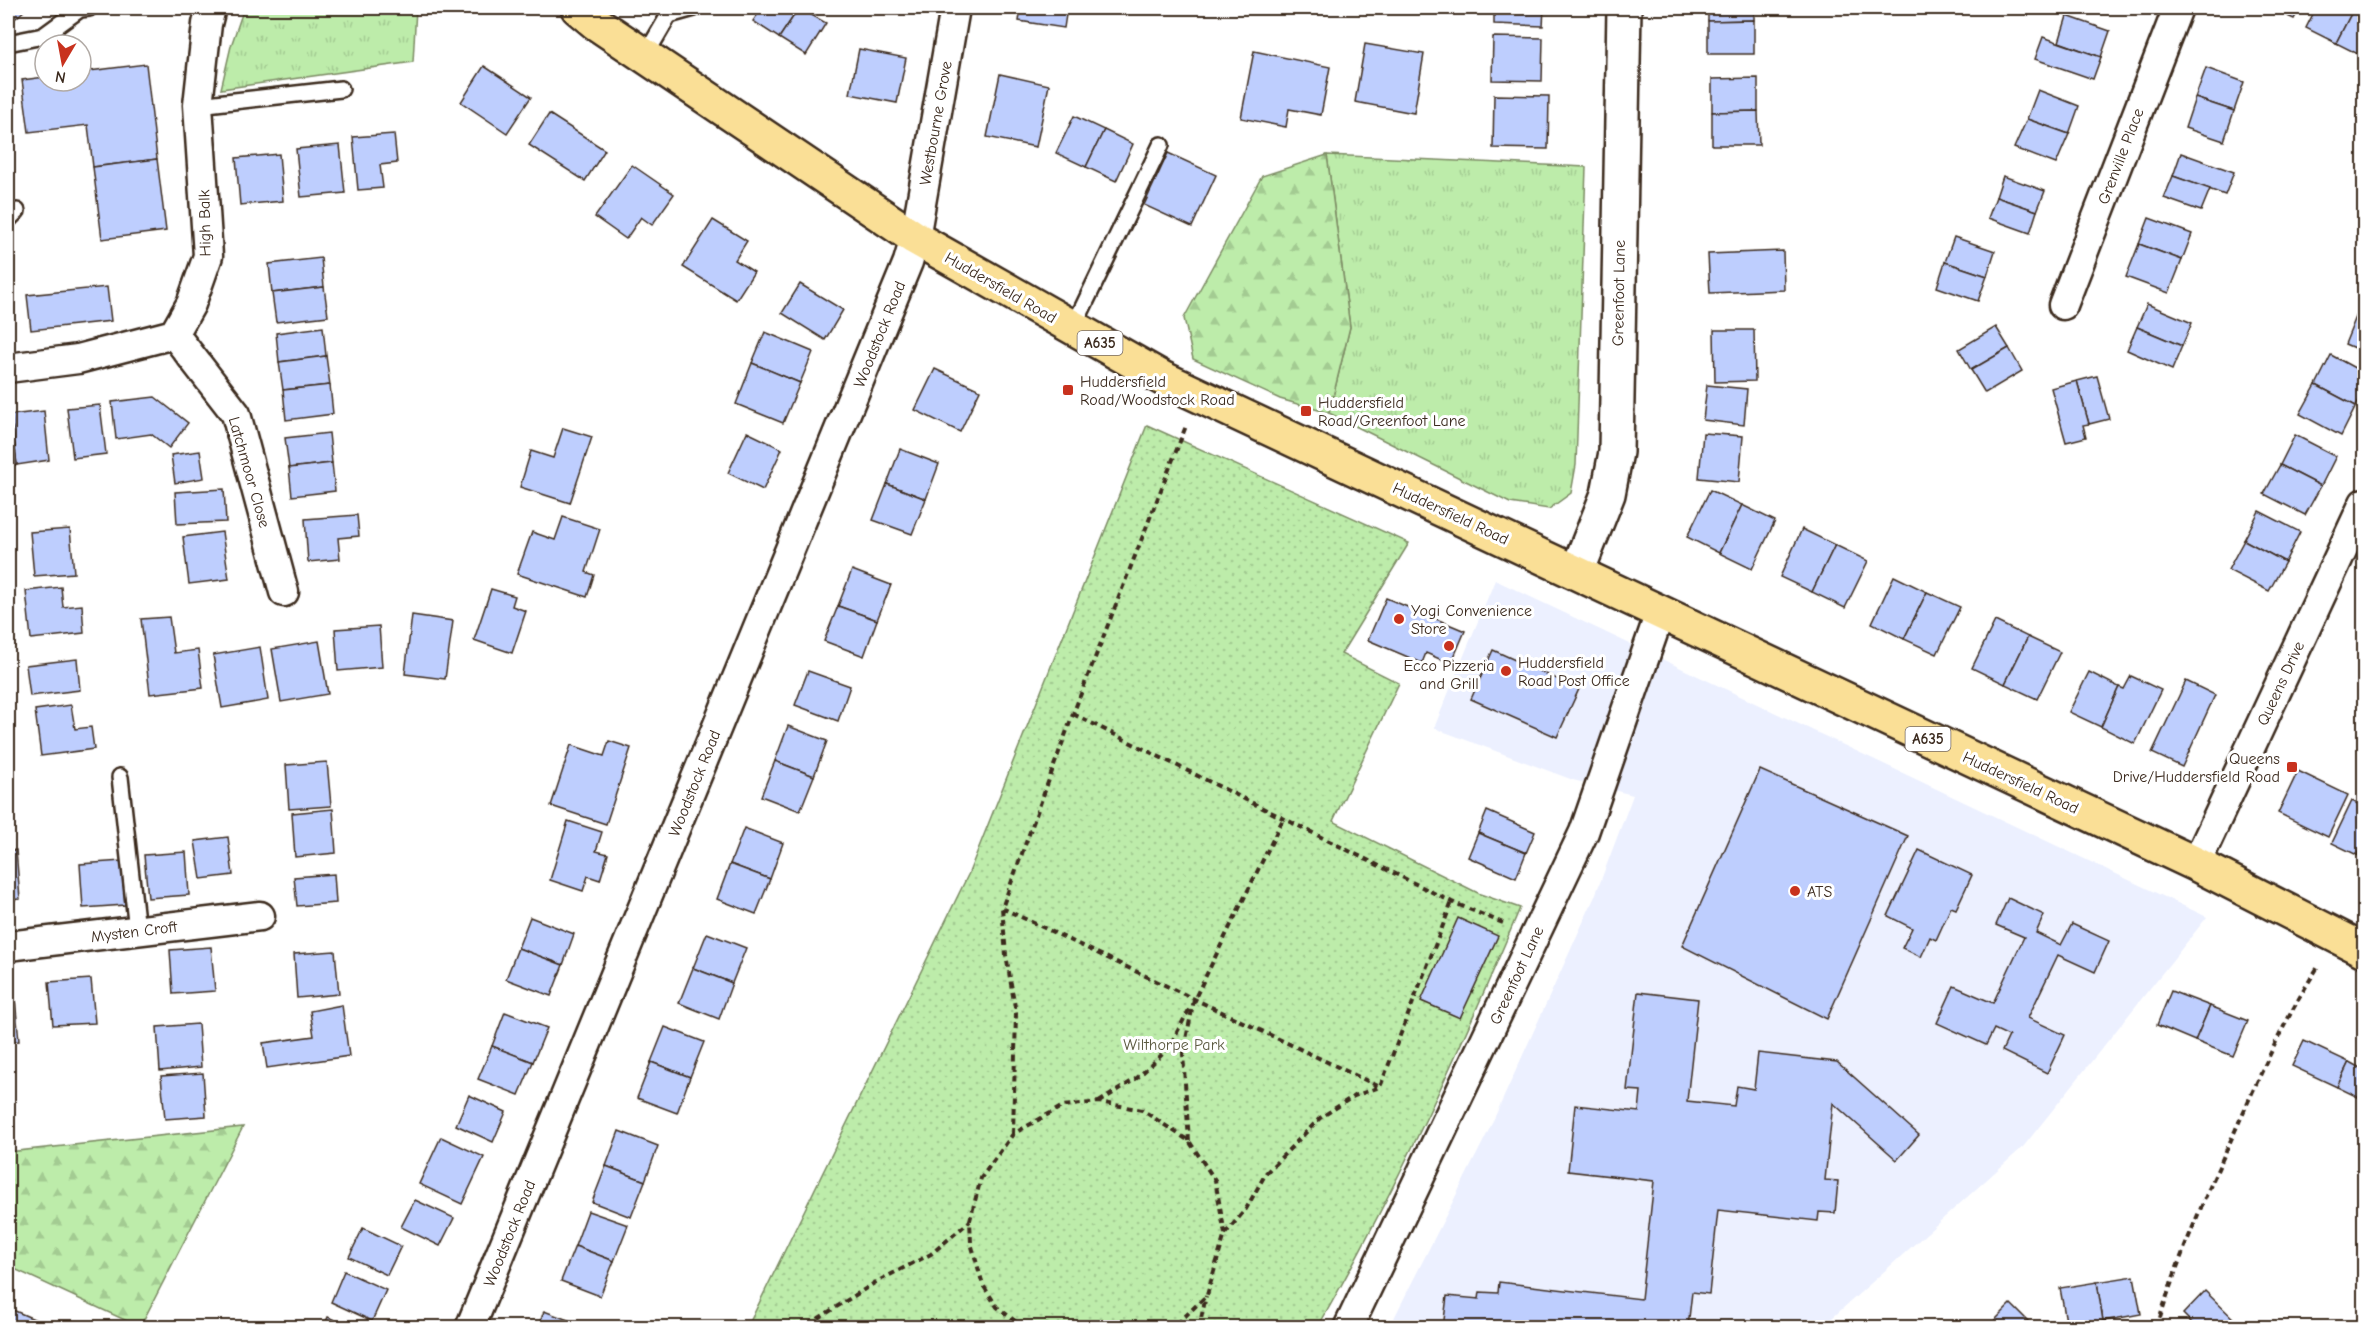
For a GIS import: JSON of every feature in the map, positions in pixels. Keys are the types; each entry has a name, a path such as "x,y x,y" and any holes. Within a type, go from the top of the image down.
{"highway":[{"name":"Huddersfield Road","path":"578,8 645,56 915,238 1164,380 2196,864 2351,943"}],"street":[{"name":"High Balk","path":"174,334 191,304 208,256 198,105 207,24 211,8"},
{"name":"Westbourne Grove","path":"915,238 955,8"},
{"name":"Greenfoot Lane","path":"1577,572 1608,494 1616,452 1624,8"},
{"name":"Grenville Place","path":"2063,305 2178,8"},
{"name":"Woodstock Road","path":"470,1328 909,262 915,238"},
{"path":"8,368 78,359 174,334"},
{"name":"Latchmoor Close","path":"174,334 236,414 284,592"},
{"name":"Queens Drive","path":"2196,864 2364,503"},
{"name":"Greenfoot Lane","path":"1348,1328 1584,832 1660,613"},
{"name":"Mysten Croft","path":"8,946 260,916"}],"lane":[{"path":"8,43 43,36 80,9 89,8"},
{"path":"645,56 667,11 694,8"},
{"path":"198,105 341,89"},
{"path":"1073,328 1161,145"},
{"path":"120,777 137,930"}],"path":[{"path":"1013,1134 1016,1012 1006,955 1002,908 1072,714 1198,395"},
{"path":"1072,714 1452,902 1535,936"},
{"path":"1099,1102 1137,1078 1168,1049 1284,817"},
{"path":"1199,1328 1225,1234 1246,1209 1266,1173 1320,1118 1354,1096 1380,1087 1452,902"},
{"path":"1002,908 1380,1087"},
{"path":"2157,1328 2169,1287 2201,1206 2297,1000 2351,943"},
{"path":"1189,1141 1183,1054 1194,1000"},
{"path":"1024,1328 997,1307 983,1285 971,1242 970,1221 981,1178 1013,1134 1064,1106 1099,1102 1142,1110 1189,1141 1215,1180 1225,1234"},
{"path":"813,1328 819,1318 866,1288 931,1254 970,1221"},
{"path":"1173,1328 1207,1295"}],"shaded area":[{"path":"1495,580 2207,917 2023,1147 1822,1327 1389,1328 1487,1134 1595,896 1633,795 1573,780 1434,728"}],"green space":[{"path":"244,8 416,8 413,62 221,89 231,46"},
{"path":"1327,155 1586,167 1576,465 1571,493 1549,509 1510,503 1329,413 1350,327"},
{"path":"1327,155 1350,327 1329,413 1280,399 1193,359 1184,318 1262,176"},
{"name":"Wilthorpe Park","path":"1147,425 1409,543 1341,654 1399,683 1333,821 1480,894 1520,908 1474,1015 1374,1225 1318,1327 747,1328 968,875"},
{"path":"243,1127 140,1327 8,1266 8,1152"}],"building":[{"path":"8,8 27,8 16,18"},
{"path":"762,8 799,8 779,38 753,21"},
{"path":"799,8 826,23 806,55 779,38"},
{"path":"1021,8 1067,8 1064,28 1019,21"},
{"path":"1494,8 1544,8 1543,26 1494,24"},
{"path":"1708,8 1754,8 1754,20 1708,21"},
{"path":"2270,8 2300,8 2294,19"},
{"path":"2316,8 2354,8 2336,43 2306,28"},
{"path":"2354,8 2364,8 2364,57 2336,43"},
{"path":"2067,16 2110,31 2101,57 2059,42"},
{"path":"1754,20 1754,54 1708,54 1708,21"},
{"path":"1493,37 1543,38 1542,81 1492,80"},
{"path":"2043,37 2101,57 2093,79 2035,59"},
{"path":"1365,44 1424,54 1414,113 1355,102"},
{"path":"859,49 906,58 897,103 850,94"},
{"path":"1254,51 1330,67 1321,115 1289,109 1286,127 1241,118"},
{"path":"146,64 157,159 93,167 88,125 29,132 22,80 33,79 33,93 93,93 93,71"},
{"path":"484,66 531,97 507,133 461,102"},
{"path":"2206,68 2244,82 2234,111 2195,98"},
{"path":"1000,74 1049,85 1036,147 987,137"},
{"path":"1758,78 1758,111 1712,112 1712,79"},
{"path":"2038,90 2079,106 2069,134 2027,119"},
{"path":"1494,95 1549,96 1548,149 1493,148"},
{"path":"2195,98 2234,111 2224,141 2185,128"},
{"path":"1758,111 1759,145 1712,145 1712,112"},
{"path":"549,114 605,150 585,181 529,145"},
{"path":"1074,116 1104,130 1086,167 1056,153"},
{"path":"2027,119 2069,134 2056,164 2014,148"},
{"path":"1104,130 1133,144 1116,181 1086,167"},
{"path":"394,134 397,163 380,165 383,188 358,190 353,137"},
{"path":"340,145 345,193 301,197 296,149"},
{"path":"1168,153 1216,175 1192,227 1144,205"},
{"path":"2181,153 2234,172 2225,195 2173,176"},
{"path":"279,154 283,201 240,205 236,158"},
{"path":"157,159 166,231 102,239 93,167"},
{"path":"632,165 674,194 652,225 641,217 626,239 595,217"},
{"path":"2003,176 2045,191 2037,211 1996,197"},
{"path":"2173,176 2210,189 2201,211 2164,198"},
{"path":"1996,197 2037,211 2030,233 1988,218"},
{"path":"2149,218 2192,234 2182,260 2139,244"},
{"path":"713,220 747,241 735,260 754,272 736,300 683,267"},
{"path":"1954,237 1995,251 1987,276 1945,262"},
{"path":"2139,244 2182,260 2169,293 2126,277"},
{"path":"1783,251 1784,290 1710,293 1708,254"},
{"path":"321,258 324,287 272,293 269,264"},
{"path":"1945,262 1987,276 1978,301 1937,287"},
{"path":"800,284 843,310 825,340 782,313"},
{"path":"107,287 111,321 31,330 27,295"},
{"path":"324,287 328,316 276,322 272,293"},
{"path":"2362,302 2364,303 2364,352 2345,344"},
{"path":"2147,304 2192,323 2182,346 2137,327"},
{"path":"323,327 326,356 279,362 276,333"},
{"path":"1996,327 2009,348 1971,370 1959,349"},
{"path":"2137,327 2182,346 2172,370 2127,350"},
{"path":"1714,330 1754,330 1755,381 1715,382"},
{"path":"765,332 813,352 800,383 752,363"},
{"path":"2009,348 2022,371 1985,393 1971,370"},
{"path":"2331,355 2364,373 2364,390 2356,406 2316,385"},
{"path":"326,356 330,385 283,390 279,362"},
{"path":"752,363 800,383 783,423 736,404"},
{"path":"935,369 980,390 960,432 915,410"},
{"path":"2097,376 2109,419 2089,424 2077,381"},
{"path":"2077,381 2089,424 2083,425 2086,437 2066,442 2051,388"},
{"path":"330,385 333,414 286,420 283,390"},
{"path":"1707,385 1747,389 1744,425 1703,420"},
{"path":"2316,385 2356,406 2341,436 2300,414"},
{"path":"155,397 188,423 169,448 151,434 116,439 112,402"},
{"path":"100,405 106,454 73,458 67,408"},
{"path":"44,411 49,460 17,465 11,415"},
{"path":"11,415 17,465 8,466 8,416"},
{"path":"563,428 592,437 570,503 520,487 531,451 553,458"},
{"path":"747,432 782,449 763,490 728,473"},
{"path":"329,433 332,463 289,468 285,438"},
{"path":"1703,433 1743,436 1739,482 1699,478"},
{"path":"2295,435 2336,456 2321,486 2280,465"},
{"path":"900,449 939,464 926,499 887,484"},
{"path":"200,451 204,478 175,483 171,455"},
{"path":"332,463 335,491 292,496 289,468"},
{"path":"2280,465 2321,486 2305,515 2264,494"},
{"path":"887,484 926,499 912,534 873,520"},
{"path":"224,489 226,522 177,524 175,492"},
{"path":"1710,490 1742,505 1719,553 1687,537"},
{"path":"1742,505 1775,521 1752,569 1719,553"},
{"path":"2259,511 2300,532 2285,562 2244,540"},
{"path":"357,515 359,536 338,538 340,559 308,562 305,519"},
{"path":"563,517 600,529 586,572 594,575 587,597 517,574 532,532 555,540"},
{"path":"70,529 74,573 34,576 30,532"},
{"path":"1802,529 1835,545 1812,592 1780,577"},
{"path":"222,532 229,579 189,584 183,537"},
{"path":"2244,540 2285,562 2269,591 2228,570"},
{"path":"1835,545 1868,561 1845,608 1812,592"},
{"path":"852,570 891,585 877,620 838,606"},
{"path":"1894,576 1927,592 1904,639 1872,623"},
{"path":"61,587 63,607 82,605 84,633 31,639 26,591"},
{"path":"491,589 515,596 512,606 526,611 512,653 474,640"},
{"path":"1927,592 1960,607 1937,654 1904,639"},
{"path":"1386,598 1465,631 1451,664 1426,653 1422,663 1368,640"},
{"path":"838,606 877,620 864,656 824,641"},
{"path":"412,615 453,621 445,679 405,674"},
{"path":"169,617 174,653 198,650 203,688 150,694 141,619"},
{"path":"1995,621 2028,637 2005,684 1972,668"},
{"path":"379,626 382,667 338,671 335,629"},
{"path":"2028,637 2060,652 2037,699 2005,684"},
{"path":"319,641 328,694 281,702 272,649"},
{"path":"260,647 268,700 222,708 213,655"},
{"path":"1493,650 1579,689 1557,737 1471,699"},
{"path":"77,659 80,690 30,696 26,665"},
{"path":"808,671 850,686 838,721 795,705"},
{"path":"2089,672 2119,687 2101,727 2069,712"},
{"path":"2131,676 2161,690 2135,744 2101,727 2119,687 2124,689"},
{"path":"2186,681 2215,695 2182,767 2152,753"},
{"path":"71,705 75,729 91,727 94,749 41,756 35,710"},
{"path":"788,726 827,741 814,776 775,761"},
{"path":"609,741 631,748 606,824 551,806 571,745 604,756"},
{"path":"775,761 814,776 800,811 761,796"},
{"path":"327,762 331,806 289,809 286,765"},
{"name":"ATS","path":"1760,770 1908,836 1827,1019 1682,946"},
{"path":"2298,771 2348,795 2328,837 2278,813"},
{"path":"2352,801 2364,807 2364,839 2357,855 2332,843"},
{"path":"333,809 336,853 295,857 292,813"},
{"path":"1487,811 1535,832 1526,853 1478,833"},
{"path":"568,821 602,832 596,851 608,854 600,880 588,876 583,891 550,880"},
{"path":"744,828 783,843 770,879 730,864"},
{"path":"1478,833 1526,853 1516,878 1468,857"},
{"path":"228,837 233,875 201,879 195,841"},
{"path":"2364,839 2364,859 2357,855"},
{"path":"16,850 20,899 8,900 8,851"},
{"path":"1919,850 1972,875 1956,909 1951,907 1936,940 1930,937 1921,957 1902,948 1912,928 1888,916"},
{"path":"186,852 189,895 148,898 144,855"},
{"path":"122,861 125,905 83,908 80,864"},
{"path":"730,864 770,879 756,914 717,899"},
{"path":"334,874 336,903 297,906 294,877"},
{"path":"2008,898 2044,915 2036,933 2061,945 2072,924 2109,941 2095,972 2058,955 2028,1018 2065,1035 2047,1073 2002,1051 2009,1036 1994,1029 1986,1045 1937,1023 1954,986 1993,1003 2024,937 1996,925"},
{"path":"530,917 574,934 563,965 518,948"},
{"path":"1458,918 1498,936 1460,1018 1421,1001"},
{"path":"707,933 746,948 732,983 693,968"},
{"path":"211,947 215,991 173,994 170,950"},
{"path":"518,948 563,965 551,996 506,979"},
{"path":"335,951 339,994 297,998 294,954"},
{"path":"693,968 732,983 719,1019 679,1003"},
{"path":"91,979 95,1023 53,1025 49,982"},
{"path":"2171,991 2210,1006 2195,1041 2157,1025"},
{"path":"1638,992 1698,999 1687,1101 1734,1106 1737,1086 1754,1089 1758,1053 1837,1062 1919,1135 1897,1160 1833,1103 1825,1180 1838,1181 1835,1213 1819,1212 1818,1221 1718,1210 1709,1294 1692,1292 1688,1327 1693,1328 1443,1328 1447,1296 1479,1299 1480,1292 1498,1293 1499,1282 1641,1299 1654,1181 1568,1171 1575,1105 1639,1112 1641,1091 1627,1090"},
{"path":"15,998 19,1041 8,1042 8,999"},
{"path":"342,1005 349,1056 267,1068 263,1043 314,1036 310,1011"},
{"path":"2210,1006 2248,1021 2233,1056 2195,1041"},
{"path":"505,1012 547,1028 533,1062 492,1046"},
{"path":"198,1024 201,1067 160,1071 157,1027"},
{"path":"665,1027 704,1042 690,1077 651,1062"},
{"path":"2304,1041 2349,1062 2337,1087 2292,1066"},
{"path":"492,1046 533,1062 519,1095 478,1079"},
{"path":"651,1062 690,1077 677,1113 637,1098"},
{"path":"2349,1062 2364,1070 2364,1100 2337,1087"},
{"path":"203,1073 206,1116 165,1119 161,1076"},
{"path":"469,1095 506,1112 493,1142 456,1125"},
{"path":"619,1131 658,1146 645,1181 606,1166"},
{"path":"441,1137 484,1157 462,1204 419,1184"},
{"path":"606,1166 645,1181 631,1217 592,1202"},
{"path":"415,1200 454,1218 440,1246 401,1227"},
{"path":"588,1211 628,1225 614,1261 575,1246"},
{"path":"363,1228 401,1246 387,1275 349,1257"},
{"path":"575,1246 614,1261 600,1296 561,1281"},
{"path":"344,1271 386,1290 372,1321 331,1302"},
{"path":"2134,1276 2141,1314 2103,1321 2097,1282"},
{"path":"2097,1282 2103,1321 2067,1327 2060,1288"},
{"path":"2205,1291 2239,1324 2236,1328 2197,1328 2183,1314"},
{"path":"2011,1304 2035,1328 1987,1328"},
{"path":"8,1308 41,1322 39,1328 8,1328"},
{"path":"544,1311 587,1327 587,1328 538,1328"},
{"path":"328,1317 352,1328 323,1328"}],"place":[{"name":"Huddersfield Road/Woodstock Road","path":"1068,390"},
{"name":"Huddersfield Road/Greenfoot Lane","path":"1306,411"},
{"name":"Yogi Convenience Store","path":"1399,619"},
{"name":"Ecco Pizzeria and Grill","path":"1449,646"},
{"name":"Huddersfield Road Post Office","path":"1506,671"},
{"name":"Queens Drive/Huddersfield Road","path":"2292,767"},
{"name":"ATS","path":"1795,891"}]}
